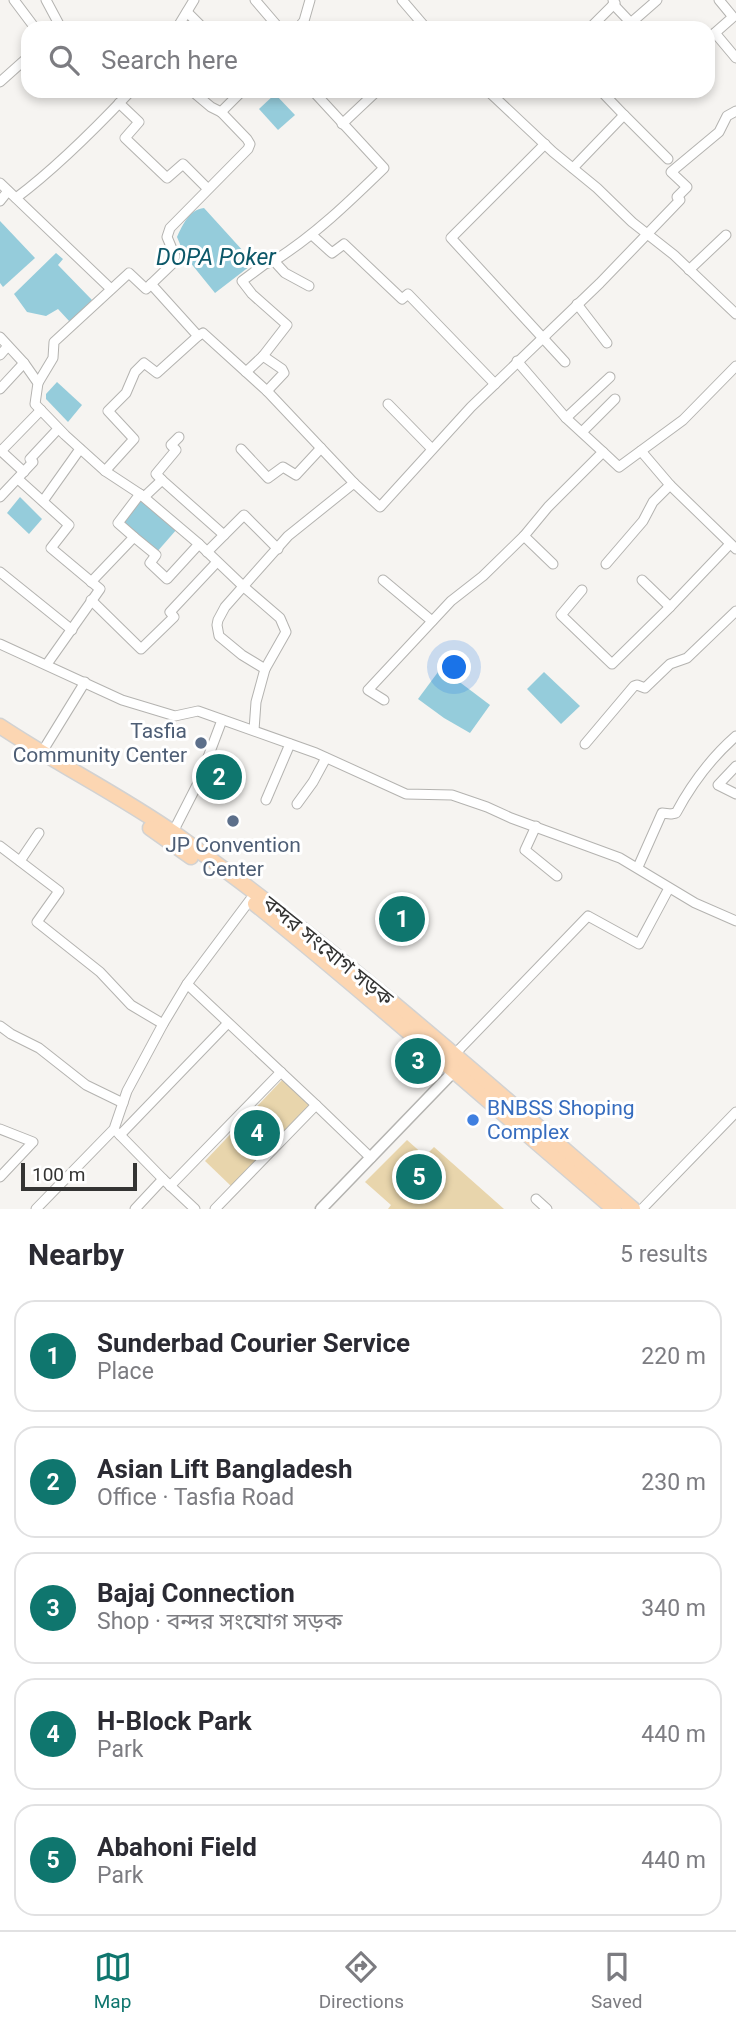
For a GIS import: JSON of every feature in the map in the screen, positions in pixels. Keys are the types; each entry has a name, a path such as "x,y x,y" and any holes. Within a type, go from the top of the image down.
{"highway":[{"name":"বন্দর সংযোগ সড়ক","path":"0,726 173,832 310,935 455,1063 513,1124 614,1209"},
{"name":"বন্দর সংযোগ সড়ক","path":"0,737 144,824 250,900 633,1209"}],"street":[{"path":"14,0 30,21"},
{"path":"46,0 57,21"},
{"path":"181,21 194,0"},
{"path":"255,0 273,21"},
{"path":"304,21 310,0"},
{"path":"402,0 420,21"},
{"path":"633,21 657,0"},
{"path":"715,33 733,17 719,0"},
{"path":"596,21 613,2 625,21"},
{"path":"187,12 196,21"},
{"path":"715,40 736,58"},
{"path":"0,82 21,63"},
{"path":"0,201 37,183 123,98"},
{"path":"200,98 221,112 250,144 248,149 170,228 167,237 175,256 172,264 146,289 129,273 54,342 53,358 38,383 35,404 58,429 105,471 142,496 280,618 286,632 265,669 256,702 254,730"},
{"path":"221,112 235,98"},
{"path":"246,372 263,356 287,325 252,294 242,281 312,235 384,168 319,98"},
{"path":"342,124 370,98"},
{"path":"496,98 735,312"},
{"path":"608,98 668,159"},
{"path":"120,103 139,122 125,138 167,178 183,164 207,188"},
{"path":"105,471 134,439 108,411 126,393 135,372 144,363 157,373 203,333 267,391 380,507 517,361 680,200 677,197 687,187 671,172 719,132 727,116 736,111"},
{"path":"573,168 624,115"},
{"path":"545,144 451,238 565,362"},
{"path":"0,183 111,289"},
{"path":"312,235 332,253 344,244 402,299 408,294 495,384"},
{"path":"689,270 726,235"},
{"path":"274,261 285,273 309,286"},
{"path":"151,284 198,336"},
{"path":"576,304 607,344"},
{"path":"0,337 38,383"},
{"path":"0,355 8,347"},
{"path":"263,356 284,373 267,391"},
{"path":"517,361 566,418 619,467 683,421 736,366"},
{"path":"0,388 24,363"},
{"path":"566,418 610,377"},
{"path":"582,432 615,399"},
{"path":"388,404 432,449"},
{"path":"41,410 1,450 43,501 69,525 51,548 100,589 47,664"},
{"path":"0,498 33,462 30,459 58,429"},
{"path":"179,437 171,445 176,450 156,474 224,535"},
{"path":"43,501 80,449"},
{"path":"241,449 268,478 283,467 296,475 321,449"},
{"path":"582,590 561,615 612,664 733,546 670,485 641,451"},
{"path":"384,700 368,690 451,601 484,576 603,452"},
{"path":"162,480 142,496 118,523 156,555 150,563 167,579 199,544"},
{"path":"265,669 219,636 218,620 225,607 288,536 354,483"},
{"path":"606,564 643,521 653,502 670,485"},
{"path":"207,552 244,515 278,549"},
{"path":"524,536 553,564"},
{"path":"91,582 134,537"},
{"path":"91,600 141,649 173,617 170,612 217,562"},
{"path":"0,572 72,630"},
{"path":"383,580 432,621"},
{"path":"642,580 670,607"},
{"path":"584,744 634,686 645,688 670,664 684,660 736,611"},
{"path":"0,644 122,700 175,716 198,711 326,758 406,794 452,795 536,826 638,867 695,903 736,921"},
{"path":"42,752 85,682"},
{"path":"173,832 199,780 222,720"},
{"path":"638,867 662,813 676,813 706,769 736,736"},
{"path":"266,800 290,744"},
{"path":"297,804 326,758"},
{"path":"736,766 718,785 736,794"},
{"path":"536,826 525,850 557,876"},
{"path":"19,861 39,833"},
{"path":"0,846 58,891 37,922 100,972 131,1005 163,1024"},
{"path":"321,1209 588,916 639,944 669,888"},
{"path":"117,1132 127,1091 163,1024 187,984 250,900"},
{"path":"187,984 371,1157"},
{"path":"36,1209 228,1023"},
{"path":"0,1026 39,1048 86,1085 123,1103"},
{"path":"135,1209 167,1183 281,1072"},
{"path":"215,1209 316,1105"},
{"path":"642,1209 736,1112"},
{"path":"0,1129 33,1142 0,1177"},
{"path":"117,1132 195,1209"},
{"path":"536,1199 548,1209"}],"shaded area":[{"path":"282,1080 309,1105 231,1186 205,1161"},
{"path":"407,1140 425,1156 434,1147 504,1209 388,1209 391,1205 365,1182"}],"water":[{"path":"271,98 279,98 295,115 278,130 259,109"},
{"name":"DOPA Poker","path":"204,208 254,263 215,293 185,256 177,237 190,215"},
{"path":"0,221 35,258 3,287 0,283"},
{"path":"56,253 63,259 58,265 92,300 70,322 58,309 46,316 27,312 14,294"},
{"path":"57,382 82,405 68,422 46,399 46,394"},
{"path":"20,497 42,519 29,534 7,513"},
{"path":"140,498 177,529 156,553 121,523"},
{"path":"441,668 490,705 470,733 418,699"},
{"path":"544,672 580,706 561,724 527,689"}],"place":[{"name":"Tasfia Community Center","path":"201,743"},
{"name":"Asian Lift Bangladesh","path":"219,777"},
{"name":"JP Convention Center","path":"233,821"},
{"name":"Sunderbad Courier Service","path":"402,919"},
{"name":"Bajaj Connection","path":"418,1061"},
{"name":"BNBSS Shoping Complex","path":"473,1120"},
{"name":"H-Block Park","path":"257,1133"},
{"name":"Abahoni Field","path":"419,1177"}]}
